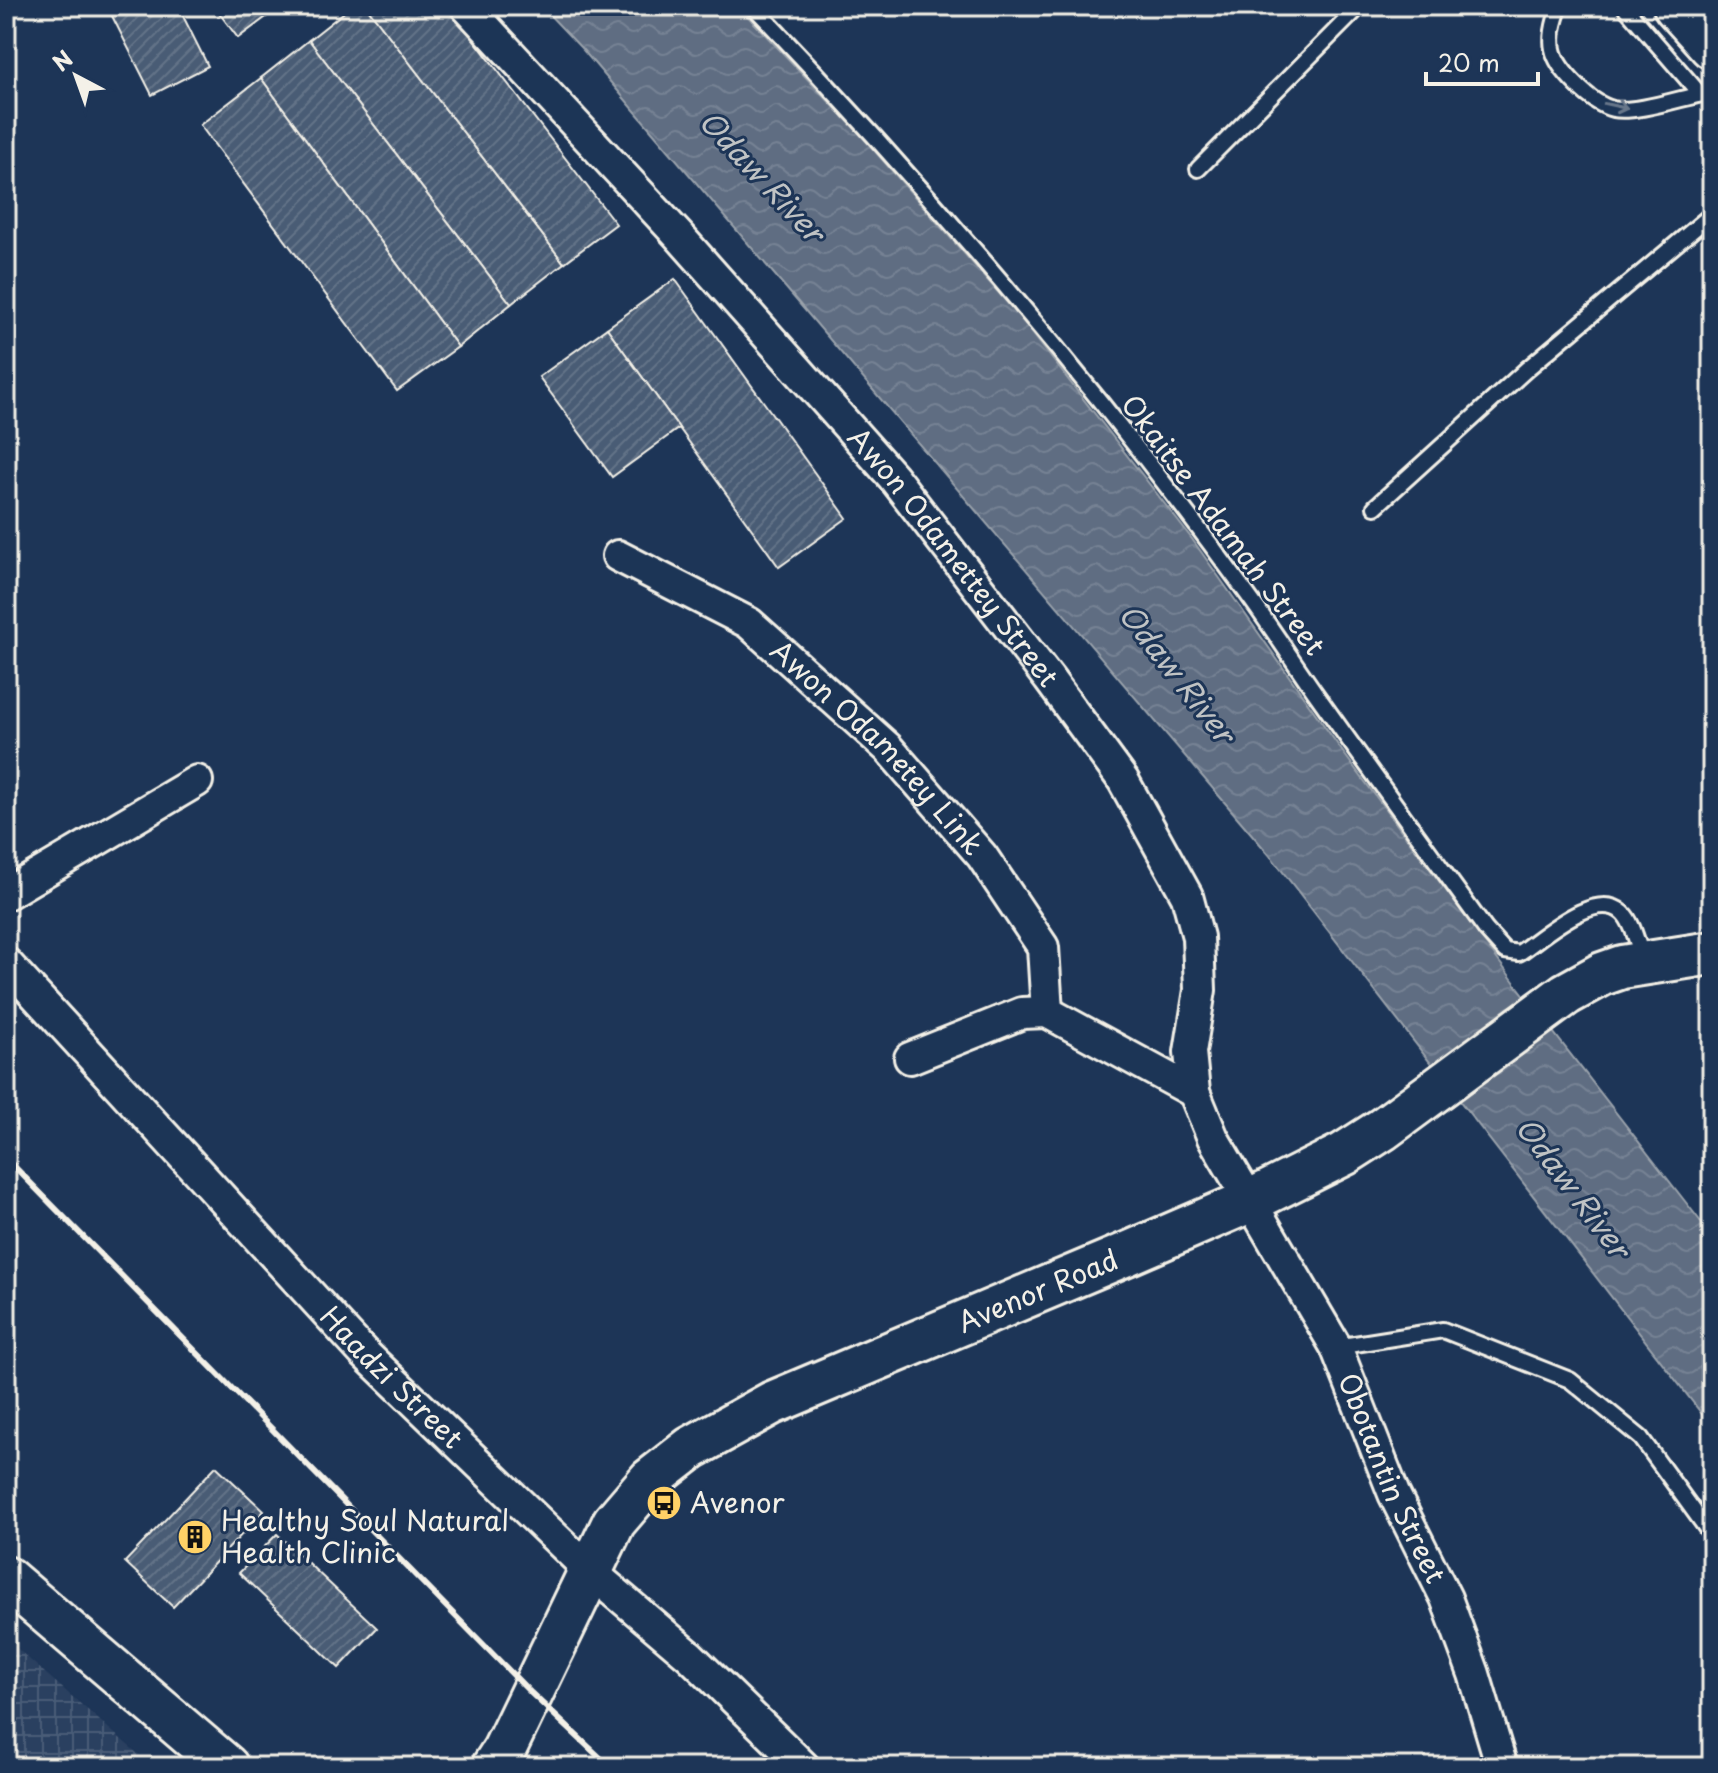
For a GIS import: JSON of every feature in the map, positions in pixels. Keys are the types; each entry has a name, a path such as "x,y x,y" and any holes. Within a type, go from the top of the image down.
{"highway":[{"path":"1676,6 1712,46"}],"street":[{"name":"Awon Odamettey Street","path":"466,6 679,236 893,477 1040,666 1123,780 1187,896 1198,937 1200,990 1190,1052 1194,1092 1213,1138 1252,1200"},
{"name":"Awon Odametey Link","path":"618,556 749,623 888,748 982,856 1043,947 1047,1012"},
{"path":"6,894 197,781"},
{"name":"Avenor Road","path":"493,1767 614,1522 632,1498 666,1466 772,1403 1252,1200 1344,1154 1383,1129 1566,994 1612,971 1712,953"},
{"name":"Haadzi Street","path":"6,963 363,1352 590,1571 690,1656 804,1767"},
{"path":"910,1058 1022,1013 1047,1012 1194,1092"},
{"name":"Obotantin Street","path":"1252,1200 1336,1347 1394,1494 1446,1598 1474,1674 1502,1767"},
{"path":"6,1578 227,1767"}],"lane":[{"name":"Okaitse Adamah Street","path":"753,6 845,102 963,236 1088,389 1247,594 1486,930 1505,951 1519,953 1585,908 1611,906 1625,914 1645,963"},
{"path":"1198,169 1360,6"},
{"path":"1560,6 1554,23 1553,50 1582,92 1612,109 1656,105 1706,93 1624,6"},
{"path":"1375,507 1528,368 1712,214"},
{"path":"1336,1347 1443,1330 1570,1380 1641,1438 1712,1536"}],"shaded area":[{"path":"6,1639 153,1767 6,1767"}],"water":[{"name":"Odaw River","path":"541,6 738,6 859,133 1018,315 1192,539 1345,755 1515,983 1712,1236 1712,1427 1272,858 583,50"}],"building":[{"path":"107,6 178,6 208,66 152,95"},
{"path":"214,6 281,6 238,38"},
{"path":"352,6 366,6 564,263 511,304 309,40"},
{"path":"366,6 448,6 616,224 564,263"},
{"path":"309,40 511,304 458,347 261,78"},
{"path":"261,78 458,347 397,391 200,125"},
{"path":"675,279 847,518 779,567 607,328"},
{"path":"607,328 679,428 612,477 539,377"},
{"name":"Healthy Soul Natural Health Clinic","path":"216,1466 264,1511 173,1607 125,1562"},
{"path":"277,1534 377,1628 339,1668 239,1573"}],"railway":[{"path":"6,1158 531,1693 610,1767"}],"place":[{"name":"Avenor","path":"664,1503"},
{"name":"Healthy Soul Natural Health Clinic","path":"195,1537"}]}
